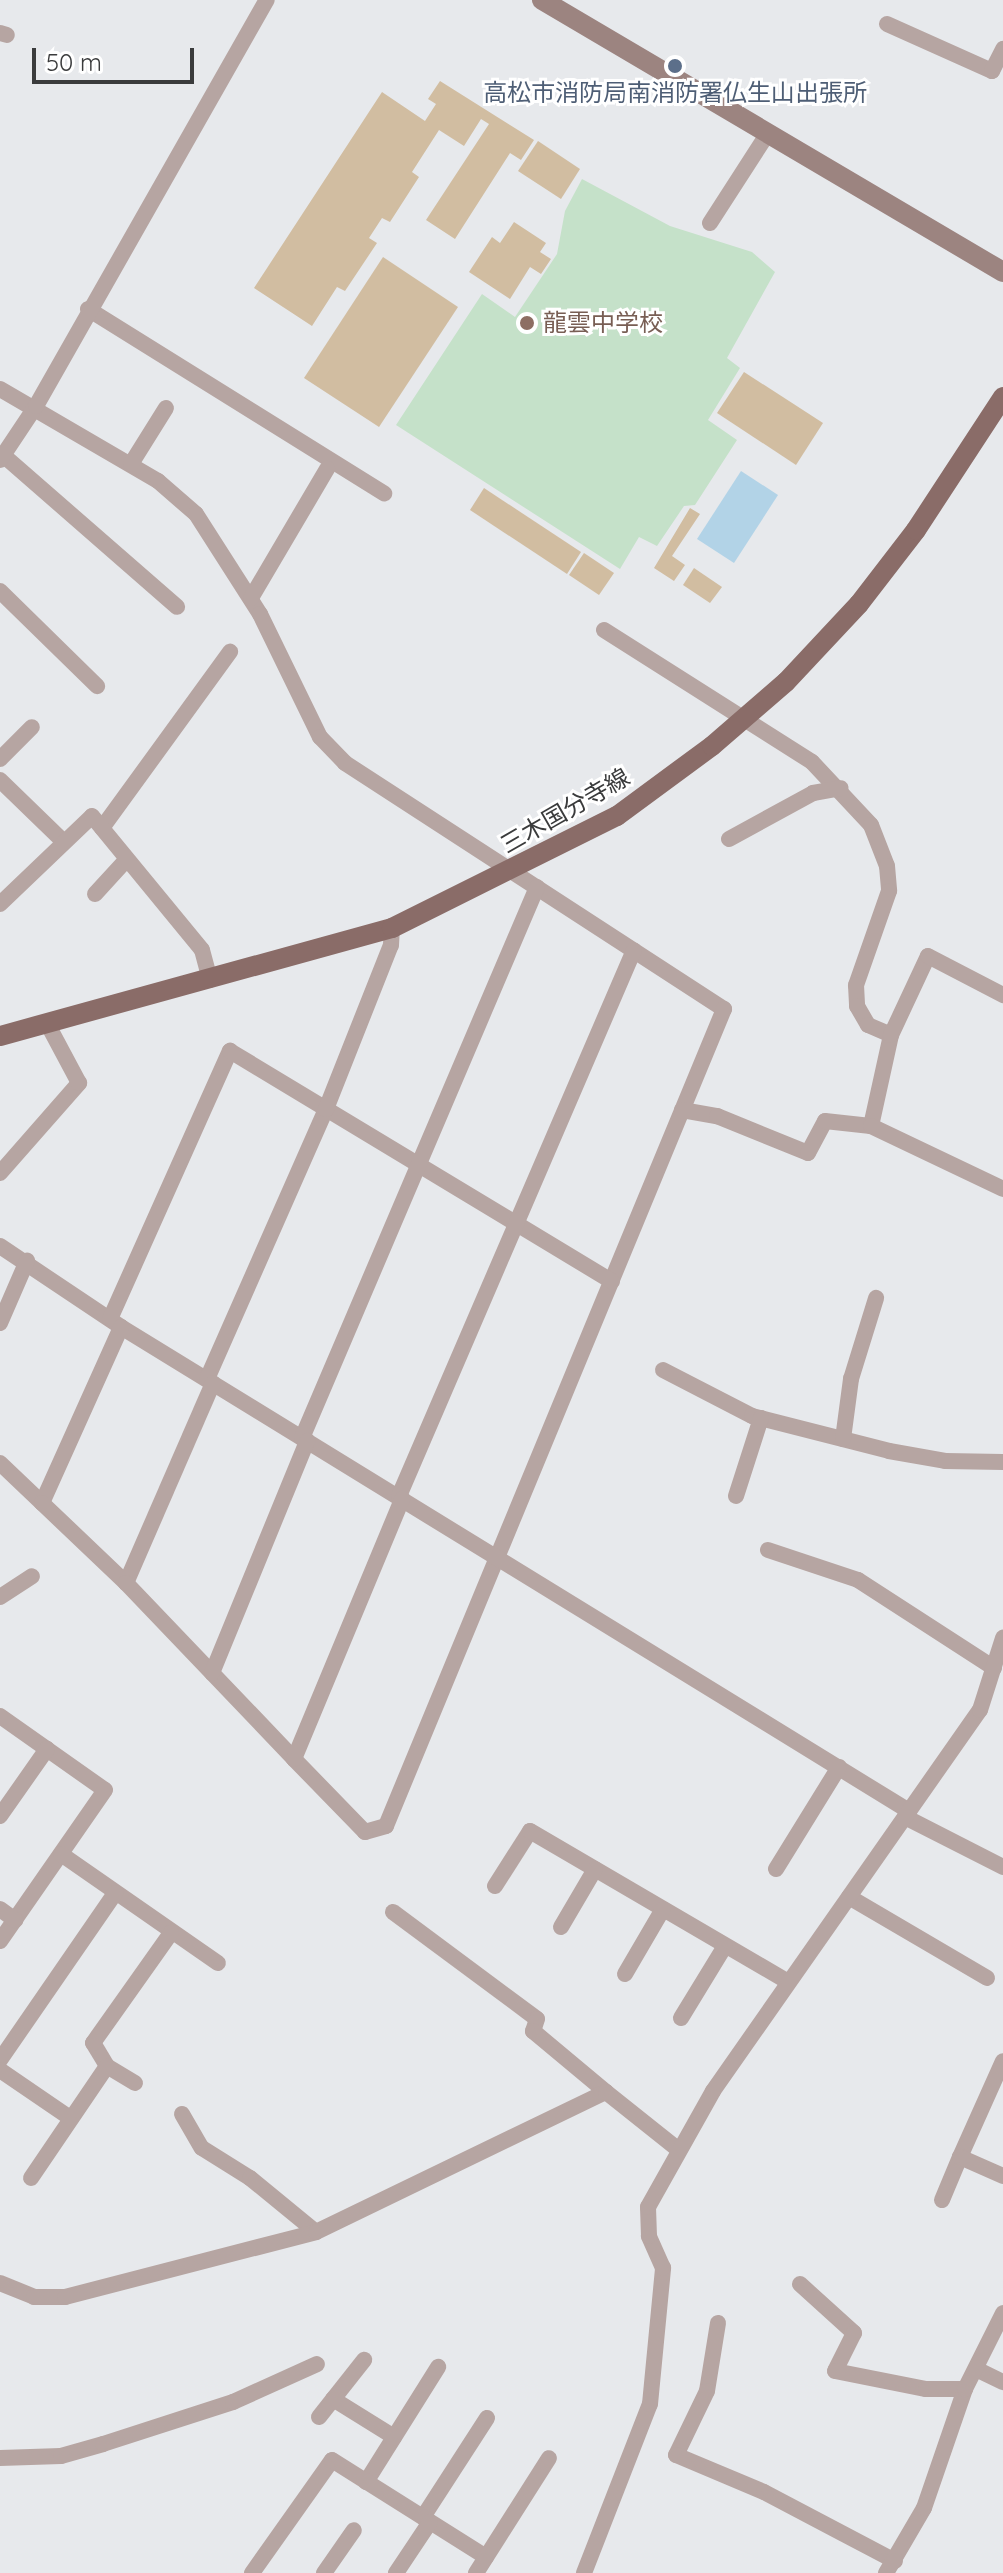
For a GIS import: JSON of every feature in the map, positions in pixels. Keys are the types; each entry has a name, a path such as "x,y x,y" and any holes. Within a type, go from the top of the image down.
{"main road":[{"name":"三木国分寺線","path":"0,1036 392,928 512,872 617,816 744,718 859,604 916,530 1003,397"}],"street":[{"path":"177,607 2,457 36,406 88,309 267,0"},
{"path":"542,0 1003,272"},
{"path":"887,24 992,71 1003,49"},
{"path":"710,223 768,133"},
{"path":"88,309 384,493"},
{"path":"0,389 36,406 131,464 196,514 251,598 320,737 345,763 724,1009 386,1826 365,1832 126,1583 0,1463"},
{"path":"131,464 166,408"},
{"path":"251,598 327,469"},
{"path":"0,591 97,686"},
{"path":"604,630 744,718 841,788 871,825 887,866 889,891 856,985 857,1006 868,1025 891,1035"},
{"path":"102,828 230,652"},
{"path":"0,759 32,727"},
{"path":"0,780 64,842"},
{"path":"729,839 813,793 841,788"},
{"path":"0,904 92,816 202,950 210,980"},
{"path":"95,894 127,859"},
{"path":"212,1673 305,1439 537,887"},
{"path":"126,1583 326,1109 391,945 392,928"},
{"path":"294,1759 400,1497 634,950"},
{"path":"871,1126 891,1035 928,956 1003,995"},
{"path":"0,1173 79,1083 47,1023"},
{"path":"42,1503 230,1051 612,1281"},
{"path":"682,1110 717,1116 808,1153 825,1121 871,1126 1003,1189"},
{"path":"0,1246 27,1261 116,1323 839,1767 907,1814 1003,1867"},
{"path":"0,1323 27,1261"},
{"path":"843,1439 851,1379 876,1298"},
{"path":"663,1370 761,1418 945,1461 1003,1462"},
{"path":"736,1496 761,1418"},
{"path":"768,1550 858,1580 994,1668"},
{"path":"0,1597 32,1576"},
{"path":"584,2573 650,2404 663,2268 649,2236 648,2207 679,2150 788,1982 980,1710 1003,1638"},
{"path":"0,1716 105,1790 0,1941"},
{"path":"0,1816 47,1749"},
{"path":"776,1869 839,1767"},
{"path":"495,1886 530,1831 788,1982"},
{"path":"61,1854 218,1963"},
{"path":"561,1927 595,1869"},
{"path":"0,2060 115,1893"},
{"path":"849,1897 987,1978"},
{"path":"0,1909 15,1920"},
{"path":"625,1974 663,1909"},
{"path":"393,1912 537,2019 533,2031 679,2150"},
{"path":"135,2083 107,2066 93,2043 171,1933"},
{"path":"681,2018 725,1946"},
{"path":"942,2200 1003,2061"},
{"path":"31,2178 107,2066"},
{"path":"0,2070 70,2118"},
{"path":"0,2283 34,2297 65,2297 316,2232 606,2092"},
{"path":"182,2114 202,2148 250,2178 316,2232"},
{"path":"960,2157 1003,2176"},
{"path":"800,2284 854,2333 835,2371 926,2389 965,2389"},
{"path":"718,2323 707,2391 676,2455 764,2492 890,2567 924,2508 965,2389 1003,2313"},
{"path":"319,2417 364,2360"},
{"path":"0,2458 61,2456 103,2444 233,2402 317,2364"},
{"path":"366,2482 438,2367"},
{"path":"976,2369 1003,2382"},
{"path":"333,2399 394,2437"},
{"path":"396,2573 487,2418"},
{"path":"476,2573 549,2458"},
{"path":"256,2571 332,2460 486,2557"},
{"path":"324,2573 354,2530"}],"green space":[{"path":"582,179 670,226 752,252 775,272 727,358 740,368 708,420 737,440 695,505 684,506 657,546 639,537 620,569 396,425 482,294 515,317 557,254 565,211"}],"water":[{"path":"741,471 778,495 734,563 697,539"}],"building":[{"path":"440,81 534,140 521,160 510,153 455,239 426,220 489,124 481,119 464,146 439,130 412,172 419,177 390,222 382,218 369,238 377,243 345,291 337,287 312,326 254,288 382,92 425,121 436,104 428,99"},
{"path":"538,141 580,169 561,199 518,171"},
{"path":"514,222 546,243 540,252 551,259 541,274 530,267 510,299 469,272 492,237 500,243"},
{"path":"383,257 458,307 379,427 304,378"},
{"path":"744,372 823,423 796,465 717,413"},
{"path":"484,488 581,552 567,574 470,510"},
{"path":"690,508 700,514 672,556 685,565 674,581 654,568"},
{"path":"584,553 614,573 599,595 569,575"},
{"path":"694,568 722,587 710,603 683,585"}],"place":[{"name":"高松市消防局南消防署仏生山出張所","path":"675,66"},
{"name":"龍雲中学校","path":"527,323"}]}
